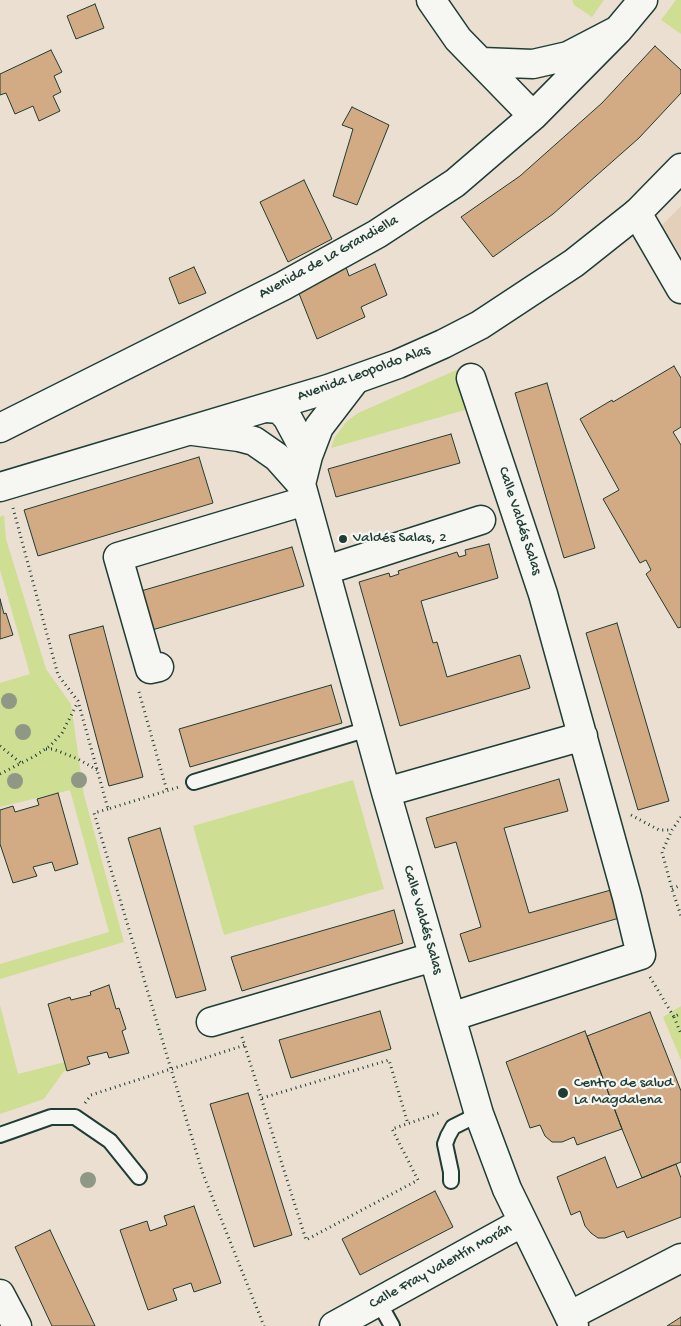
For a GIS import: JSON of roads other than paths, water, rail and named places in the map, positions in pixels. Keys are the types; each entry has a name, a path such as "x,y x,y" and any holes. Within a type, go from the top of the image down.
{"street":[{"path":"431,0 458,39 533,116"},
{"name":"Avenida de La Grandiella","path":"0,428 283,286 378,234 455,183 533,116 618,30 643,0"},
{"path":"482,62 533,64 568,56 618,30"},
{"name":"Avenida Leopoldo Alas","path":"4,486 279,407 398,364 443,344 480,325 574,263 637,213 681,168"},
{"path":"637,213 681,289"},
{"name":"Calle Valdés Salas","path":"451,1017 641,955 627,897 543,594 471,378"},
{"path":"159,667 150,669 118,557 303,492 308,456 319,427 335,403 355,380"},
{"path":"279,407 294,427 308,456"},
{"path":"278,457 276,433 279,407"},
{"name":"Calle Valdés Salas","path":"193,431 239,436 254,441 278,457 303,492 326,570 368,729 477,1107 507,1189 572,1321"},
{"path":"326,570 481,520"},
{"path":"386,792 583,736"},
{"path":"223,1019 433,957"},
{"name":"Calle Fray Valentín Morán","path":"334,1326 523,1222"},
{"path":"572,1321 681,1258"},
{"path":"0,1294 17,1326"}],"lane":[{"path":"194,782 368,729"},
{"path":"452,1181 445,1144 453,1127 477,1107"},
{"path":"0,1136 51,1117 75,1117 110,1141 140,1177"},
{"path":"378,1301 392,1326"}],"place":[{"name":"Valdés Salas, 2","path":"343,539"},
{"name":"Centro de salud La Magdalena","path":"563,1093"}]}
